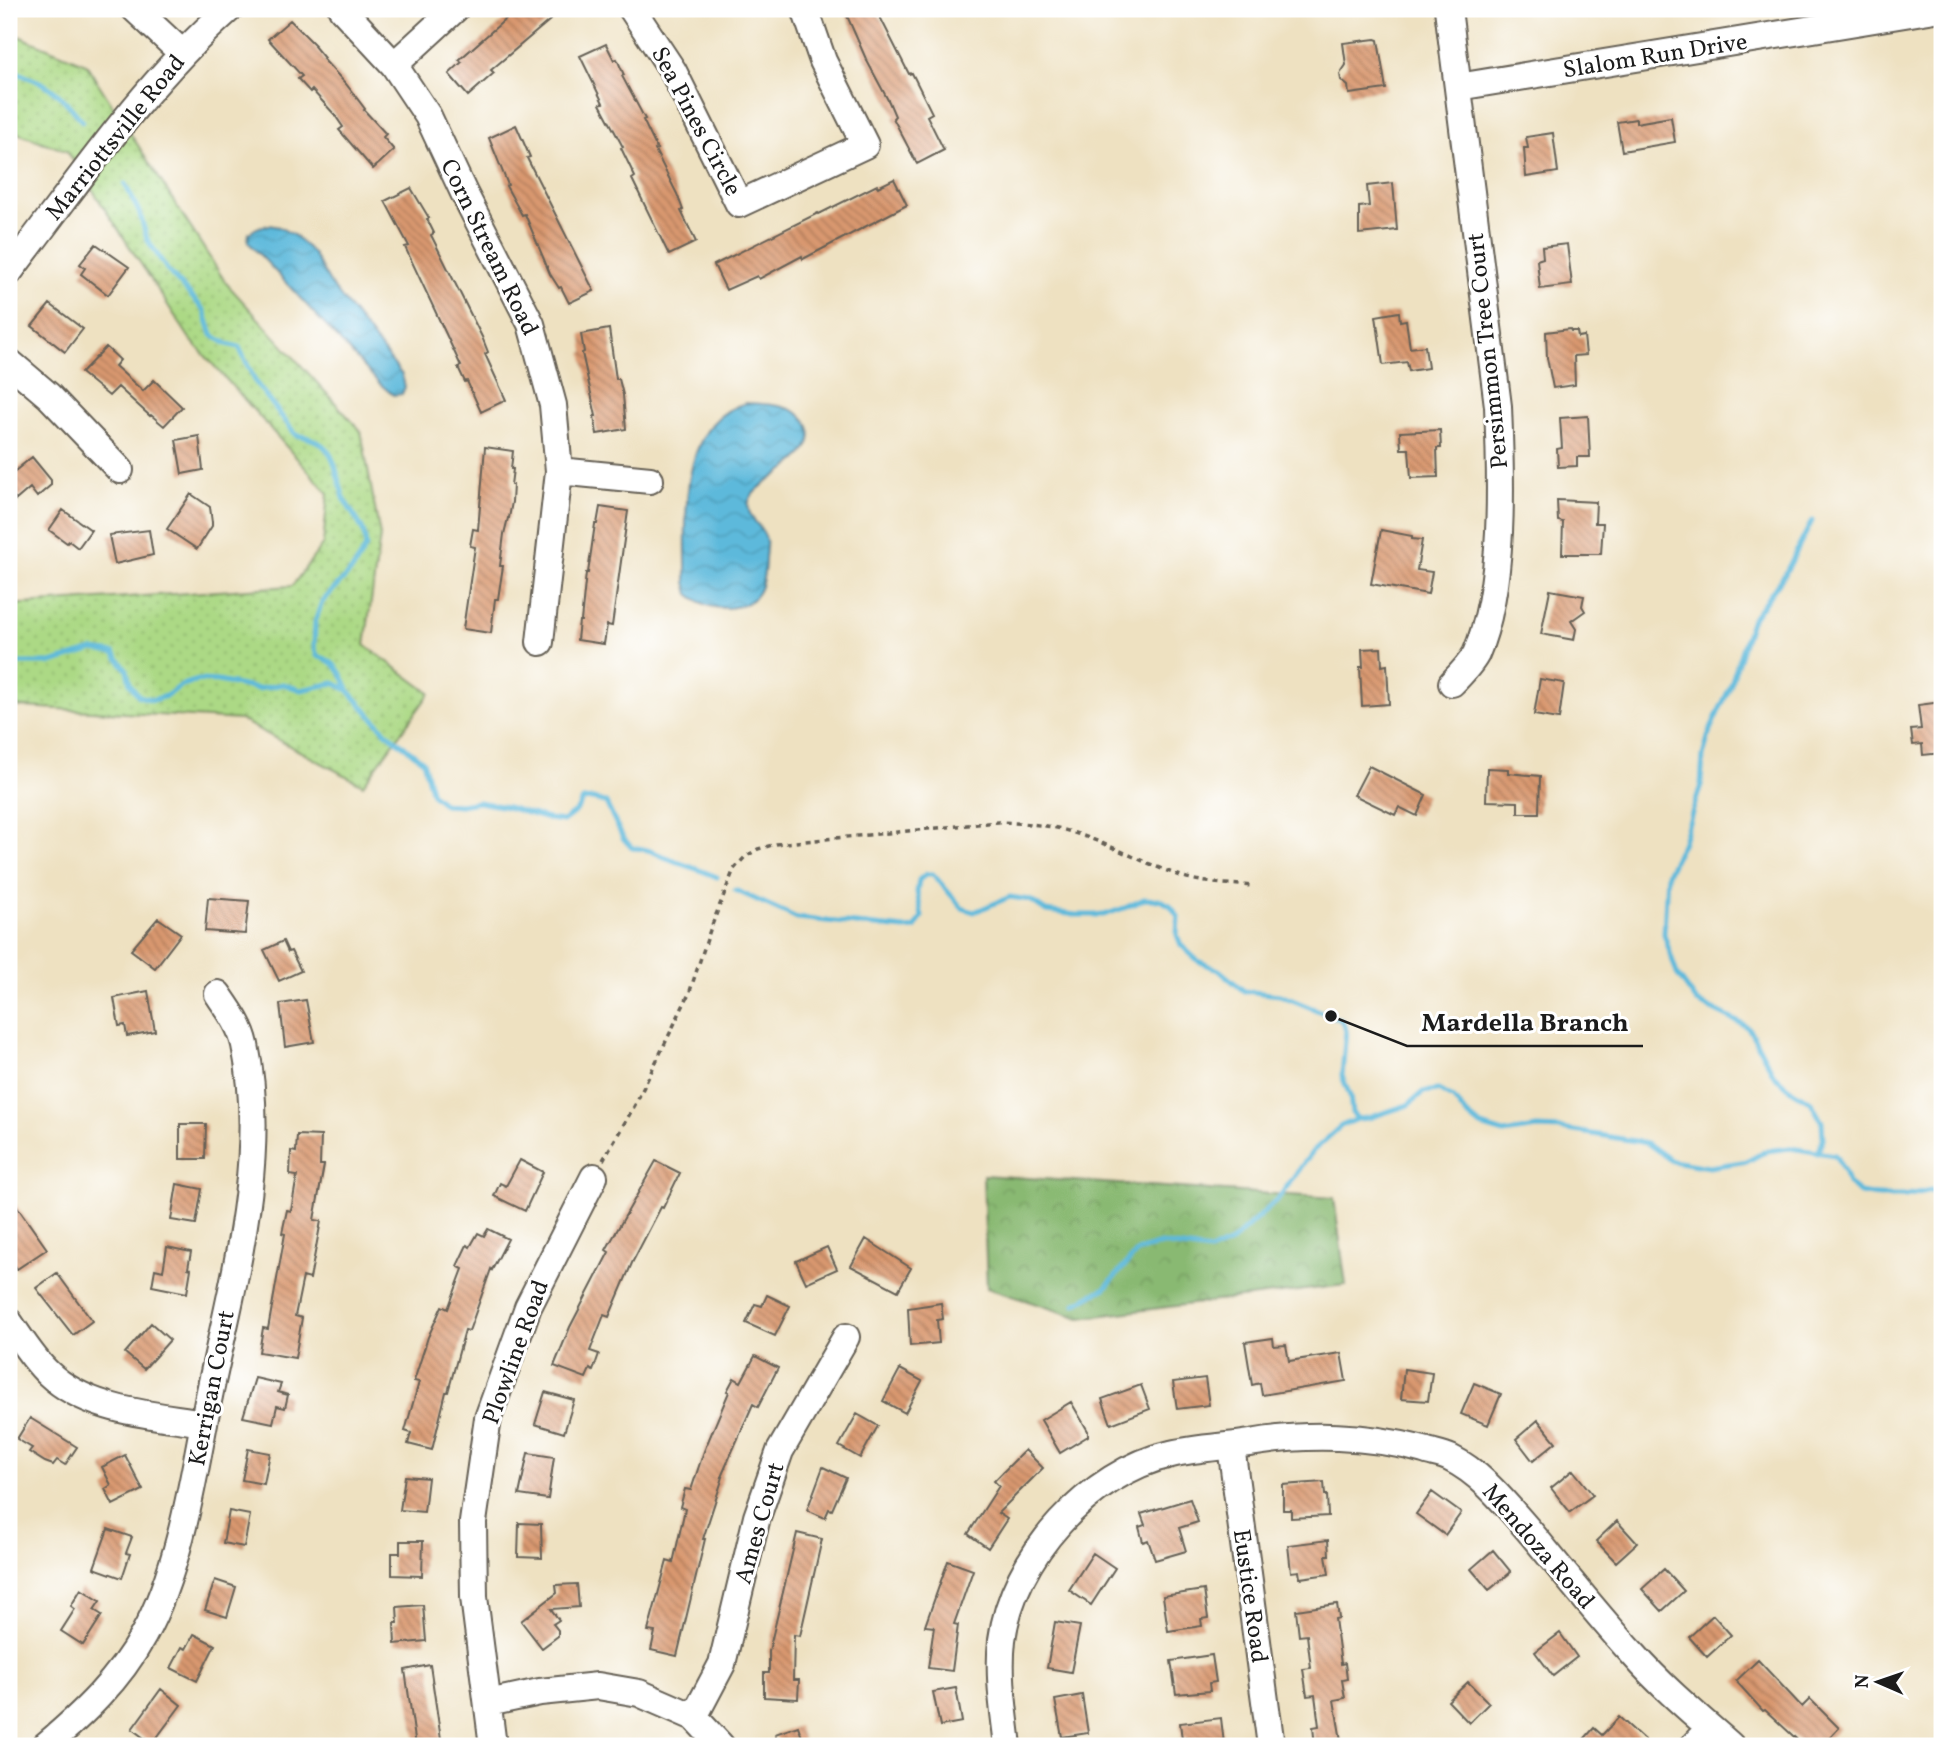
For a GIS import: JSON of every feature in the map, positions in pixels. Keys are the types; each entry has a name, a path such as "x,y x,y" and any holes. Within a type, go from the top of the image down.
{"street":[{"path":"135,9 183,53"},
{"name":"Marriottsville Road","path":"9,272 137,105 183,53 229,9"},
{"name":"Corn Stream Road","path":"342,9 394,65 428,116 531,324 553,405 559,471 540,642"},
{"path":"394,65 455,9"},
{"name":"Sea Pines Circle","path":"632,9 673,71 739,204 866,145 823,61 805,9"},
{"name":"Persimmon Tree Court","path":"1448,9 1498,406 1500,458 1495,575 1485,624 1475,656 1452,683"},
{"name":"Slalom Run Drive","path":"1458,87 1935,9"},
{"path":"9,362 49,396 120,470"},
{"path":"559,471 650,480"},
{"name":"Kerrigan Court","path":"45,1746 86,1711 119,1672 144,1635 165,1585 184,1521 241,1239 251,1171 251,1094 245,1044 238,1025 218,994"},
{"name":"Plowline Road","path":"494,1746 474,1597 473,1522 488,1418 528,1307 594,1177"},
{"path":"9,1322 47,1373 71,1391 100,1405 204,1423"},
{"name":"Ames Court","path":"694,1717 722,1664 757,1517 780,1451 846,1337"},
{"name":"Mendoza Road","path":"1008,1746 1000,1682 1002,1639 1011,1603 1031,1563 1065,1517 1096,1488 1133,1468 1170,1454 1279,1438 1330,1437 1402,1444 1449,1457 1473,1473 1501,1499 1701,1737 1731,1746"},
{"name":"Eustice Road","path":"1231,1446 1271,1746"},
{"path":"488,1703 540,1692 598,1686 639,1693 694,1717 722,1746"}],"path":[{"path":"594,1177 640,1094 689,995 734,869 745,857 758,849 776,844 998,822 1033,824 1060,829 1096,841 1185,877 1214,883 1254,886"}],"green space":[{"path":"9,32 86,64 226,283 361,431 380,536 365,645 430,693 363,785 241,720 9,706 9,605 292,586 323,544 328,493 190,339 67,151 9,130"},
{"path":"983,1175 1334,1198 1346,1285 1080,1318 987,1288"}],"water":[{"path":"269,225 295,236 313,253 330,283 402,375 405,387 402,394 393,395 379,383 248,242 249,233"},
{"path":"746,403 779,406 794,411 806,421 811,434 808,446 800,457 764,484 749,501 749,512 766,541 763,578 758,593 747,603 717,608 702,603 689,594 686,582 690,478 696,453 707,431 723,414"}],"building":[{"path":"517,9 563,9 491,70 494,73 468,96 449,74 462,62 459,60"},
{"path":"844,9 876,9 932,113 927,116 944,150 917,164 893,118 895,116 889,102"},
{"path":"290,20 315,45 323,59 386,134 383,137 394,150 373,169 339,130 343,127 334,114 298,79 302,76 268,39"},
{"path":"1378,40 1386,89 1349,94 1348,86 1341,80 1340,74 1346,65 1343,43"},
{"path":"606,44 614,60 617,59 624,75 622,76 645,119 643,120 657,149 655,150 677,194 683,210 681,211 696,242 669,255 632,179 635,177 621,148 623,147 600,104 603,103 580,56"},
{"path":"1671,117 1675,142 1622,151 1617,122 1636,119 1636,123"},
{"path":"516,125 530,157 527,158 594,291 569,303 550,274 525,214 522,215 506,186 508,185 489,138"},
{"path":"1553,133 1558,172 1526,177 1526,137"},
{"path":"894,179 907,205 803,259 802,256 759,279 757,276 726,290 714,265"},
{"path":"1393,183 1397,230 1359,234 1359,207 1369,206 1367,186"},
{"path":"411,188 429,218 427,219 434,233 431,235 482,337 488,352 485,354 506,400 481,412 405,247 409,246 385,201"},
{"path":"96,244 129,267 108,295 81,274 85,268 80,264"},
{"path":"1567,244 1572,285 1540,289 1537,260 1543,258 1542,247"},
{"path":"50,304 83,329 65,352 32,326"},
{"path":"1399,312 1400,321 1406,320 1410,348 1425,346 1428,368 1409,371 1407,362 1383,365 1376,316"},
{"path":"609,329 616,379 619,379 623,395 626,429 597,434 581,334"},
{"path":"1570,329 1577,331 1578,337 1584,336 1586,355 1574,356 1575,385 1553,388 1547,358 1546,332"},
{"path":"106,347 120,360 115,366 143,391 154,380 182,407 164,426 118,387 109,396 81,373"},
{"path":"1588,416 1590,457 1577,457 1577,466 1558,467 1557,449 1562,448 1560,418"},
{"path":"1440,430 1441,448 1437,448 1438,477 1411,478 1409,449 1401,449 1400,432"},
{"path":"199,436 203,470 182,474 176,440"},
{"path":"485,447 513,451 512,502 504,534 500,566 503,566 491,633 463,629 475,547 470,546 473,529 478,530"},
{"path":"32,457 51,480 51,485 37,497 30,488 16,500 9,491 9,476"},
{"path":"191,494 210,507 212,522 197,549 167,529"},
{"path":"1557,500 1596,502 1595,523 1603,523 1601,554 1562,554 1563,522 1558,521"},
{"path":"600,507 628,511 612,626 607,625 604,644 577,640 586,573"},
{"path":"63,510 91,530 78,548 49,530"},
{"path":"149,530 153,555 115,564 109,535"},
{"path":"1381,530 1422,540 1417,570 1432,572 1428,594 1371,584"},
{"path":"1550,590 1584,596 1582,606 1585,611 1571,621 1576,629 1574,640 1541,634"},
{"path":"1381,648 1382,666 1387,665 1389,704 1362,706 1362,649"},
{"path":"1540,679 1564,683 1559,719 1534,715"},
{"path":"1942,702 1942,753 1923,755 1922,744 1913,745 1911,730 1921,729 1918,705"},
{"path":"1369,766 1426,795 1417,816 1399,807 1395,815 1354,795"},
{"path":"1487,768 1508,769 1508,773 1540,776 1539,813 1518,813 1518,802 1486,801"},
{"path":"208,898 249,901 245,934 205,931"},
{"path":"158,918 181,934 155,968 131,950"},
{"path":"283,941 301,971 279,981 264,950"},
{"path":"148,991 155,1031 127,1036 125,1025 119,1026 114,998"},
{"path":"306,1000 314,1042 285,1047 280,1004"},
{"path":"180,1124 206,1124 205,1159 180,1159"},
{"path":"297,1135 321,1136 320,1165 324,1165 314,1220 321,1221 310,1279 303,1277 295,1316 302,1318 295,1358 259,1352 263,1328 268,1329 287,1210 291,1211 297,1176 290,1175 291,1151 296,1152"},
{"path":"520,1160 543,1172 525,1211 494,1196 500,1183 506,1186"},
{"path":"656,1161 680,1173 632,1263 609,1317 604,1315 590,1351 599,1354 593,1371 590,1369 586,1378 554,1366 570,1327 609,1252 606,1250"},
{"path":"177,1184 202,1189 196,1224 171,1220"},
{"path":"9,1195 47,1249 17,1269 9,1257"},
{"path":"488,1229 508,1239 491,1269 469,1331 465,1330 432,1450 408,1444 411,1433 405,1431 419,1382 414,1381 428,1337 442,1306 448,1309 463,1269 457,1266 467,1245 470,1247 478,1233 484,1236"},
{"path":"866,1239 911,1268 898,1291 851,1266"},
{"path":"167,1247 191,1252 187,1293 152,1286 155,1269 163,1271"},
{"path":"827,1247 837,1269 806,1283 796,1261"},
{"path":"57,1273 92,1321 73,1335 36,1288"},
{"path":"767,1295 790,1306 775,1336 746,1323 755,1304 762,1306"},
{"path":"941,1303 943,1319 937,1320 939,1343 910,1346 908,1308"},
{"path":"151,1323 170,1340 144,1369 125,1353"},
{"path":"1273,1338 1274,1346 1286,1345 1289,1361 1341,1353 1346,1381 1262,1395 1260,1383 1252,1385 1245,1342"},
{"path":"755,1356 778,1368 758,1407 753,1404 721,1477 703,1539 677,1656 651,1650 655,1632 648,1631 667,1561 673,1563 685,1509 680,1507 685,1489 691,1490 729,1392 727,1391 734,1378 741,1382"},
{"path":"900,1369 922,1381 905,1413 883,1401"},
{"path":"1404,1369 1432,1373 1428,1401 1401,1399"},
{"path":"255,1378 281,1384 278,1392 288,1395 285,1408 277,1406 273,1423 243,1417"},
{"path":"1205,1378 1209,1405 1177,1409 1173,1382"},
{"path":"1474,1383 1501,1394 1488,1425 1461,1414"},
{"path":"1141,1385 1150,1409 1111,1424 1102,1399"},
{"path":"545,1392 574,1400 564,1433 535,1424"},
{"path":"1071,1402 1088,1431 1088,1436 1060,1453 1041,1420"},
{"path":"857,1414 878,1426 860,1458 839,1446"},
{"path":"30,1418 77,1447 65,1465 57,1460 53,1465 45,1462 29,1452 32,1448 17,1439"},
{"path":"1538,1420 1556,1442 1533,1461 1516,1439"},
{"path":"248,1449 270,1453 264,1484 242,1480"},
{"path":"1025,1450 1043,1468 998,1513 1007,1519 988,1548 968,1534 999,1486 994,1481"},
{"path":"528,1453 554,1457 548,1499 519,1495"},
{"path":"125,1455 143,1490 113,1505 105,1489 111,1485 102,1467"},
{"path":"823,1467 846,1478 832,1510 829,1509 825,1518 807,1510"},
{"path":"1573,1470 1593,1495 1570,1512 1551,1488"},
{"path":"405,1476 428,1478 424,1512 400,1510"},
{"path":"1324,1482 1328,1516 1291,1518 1291,1510 1283,1510 1283,1485"},
{"path":"1432,1492 1461,1513 1445,1535 1416,1514"},
{"path":"1190,1499 1198,1522 1179,1528 1186,1551 1155,1560 1148,1540 1143,1542 1139,1527 1145,1525 1141,1514"},
{"path":"229,1511 250,1515 244,1547 223,1543"},
{"path":"1617,1521 1637,1543 1616,1562 1596,1541"},
{"path":"519,1523 541,1524 542,1558 518,1557"},
{"path":"108,1529 132,1537 122,1578 94,1568"},
{"path":"797,1533 822,1539 800,1636 794,1635 793,1680 799,1680 798,1699 764,1697 764,1673 769,1673 769,1651"},
{"path":"1328,1540 1329,1555 1326,1555 1329,1574 1300,1578 1299,1571 1291,1572 1288,1545"},
{"path":"400,1541 423,1541 422,1576 392,1575 392,1553 400,1553"},
{"path":"1493,1550 1511,1572 1489,1590 1471,1569"},
{"path":"1093,1553 1115,1568 1091,1605 1069,1590"},
{"path":"948,1561 973,1570 954,1624 958,1625 952,1671 928,1668 934,1627 925,1626"},
{"path":"1664,1569 1684,1591 1662,1611 1642,1589"},
{"path":"215,1580 236,1587 227,1617 205,1610"},
{"path":"577,1584 579,1607 551,1609 559,1620 553,1624 558,1630 558,1636 542,1648 521,1621 557,1593 556,1585"},
{"path":"81,1589 100,1601 94,1610 102,1615 83,1645 61,1631 75,1609 71,1606"},
{"path":"1204,1590 1208,1618 1201,1619 1202,1626 1168,1631 1163,1596"},
{"path":"1337,1604 1339,1618 1335,1619 1341,1664 1345,1663 1347,1679 1342,1680 1345,1698 1334,1700 1342,1746 1315,1746 1313,1727 1319,1726 1315,1695 1307,1696 1303,1669 1311,1668 1307,1635 1299,1636 1296,1610"},
{"path":"423,1605 426,1641 395,1644 394,1623 398,1623 397,1607"},
{"path":"1713,1615 1731,1635 1707,1657 1689,1637"},
{"path":"1055,1622 1080,1626 1071,1672 1047,1668"},
{"path":"1560,1633 1577,1657 1553,1676 1535,1652"},
{"path":"194,1634 215,1645 197,1681 171,1668 182,1647 186,1649"},
{"path":"1212,1655 1216,1682 1209,1683 1210,1691 1176,1694 1171,1661"},
{"path":"1758,1660 1802,1707 1810,1699 1839,1728 1822,1746 1804,1746 1763,1711 1736,1681"},
{"path":"430,1665 442,1746 416,1746 405,1670"},
{"path":"1468,1682 1489,1703 1469,1723 1448,1701"},
{"path":"956,1688 962,1722 940,1726 933,1692"},
{"path":"161,1689 181,1705 152,1744 132,1729"},
{"path":"1082,1695 1088,1733 1062,1737 1055,1700"},
{"path":"1619,1717 1651,1746 1578,1746 1594,1728 1602,1735"},
{"path":"1221,1718 1224,1744 1188,1746 1187,1738 1182,1739 1180,1723"},
{"path":"798,1726 805,1746 779,1746 775,1734"}],"waterway":[{"path":"9,67 52,90 82,121"},
{"path":"125,184 140,214 147,239 168,271 204,310 212,335 227,344 239,347 256,383 296,435 319,443 326,449 335,465 344,498 363,531 366,547 353,569 322,602 315,622 314,646 317,656 337,668 348,689"},
{"path":"1812,521 1785,574 1751,621 1730,687 1710,730 1703,756 1701,785 1682,844 1667,873 1664,934 1677,974 1697,1002 1748,1027 1774,1075 1811,1102 1822,1122 1823,1139 1817,1153"},
{"path":"9,663 51,663 93,650 114,653 127,670 130,684 139,696 153,700 166,696 182,685 199,680 258,689 283,684 301,690 334,683 348,690 387,733 423,761 432,794 444,804 478,802 563,821 576,811 583,800 593,799 606,803 623,838 632,848 651,851 717,877"},
{"path":"735,890 797,918 905,929 915,928 922,917 917,892 919,880 926,874 933,874 962,908 974,912 1010,897 1030,900 1046,911 1076,915 1104,915 1144,899 1160,900 1170,905 1178,916 1177,935 1181,945 1198,961 1219,970 1244,991 1280,995 1341,1020 1346,1030 1342,1076 1350,1096 1352,1113 1358,1119 1408,1105 1423,1092 1438,1090 1453,1098 1464,1112 1481,1126 1504,1133 1537,1128 1562,1129 1647,1143 1672,1161 1709,1167 1748,1161 1766,1151 1790,1148 1835,1155 1848,1184 1860,1193 1905,1196 1931,1190 1942,1194"},
{"path":"1075,1304 1105,1288 1138,1251 1161,1244 1210,1251 1229,1244 1277,1200 1313,1151 1341,1126 1358,1119"}],"place":[{"name":"Mardella Branch","path":"1331,1016"}]}
